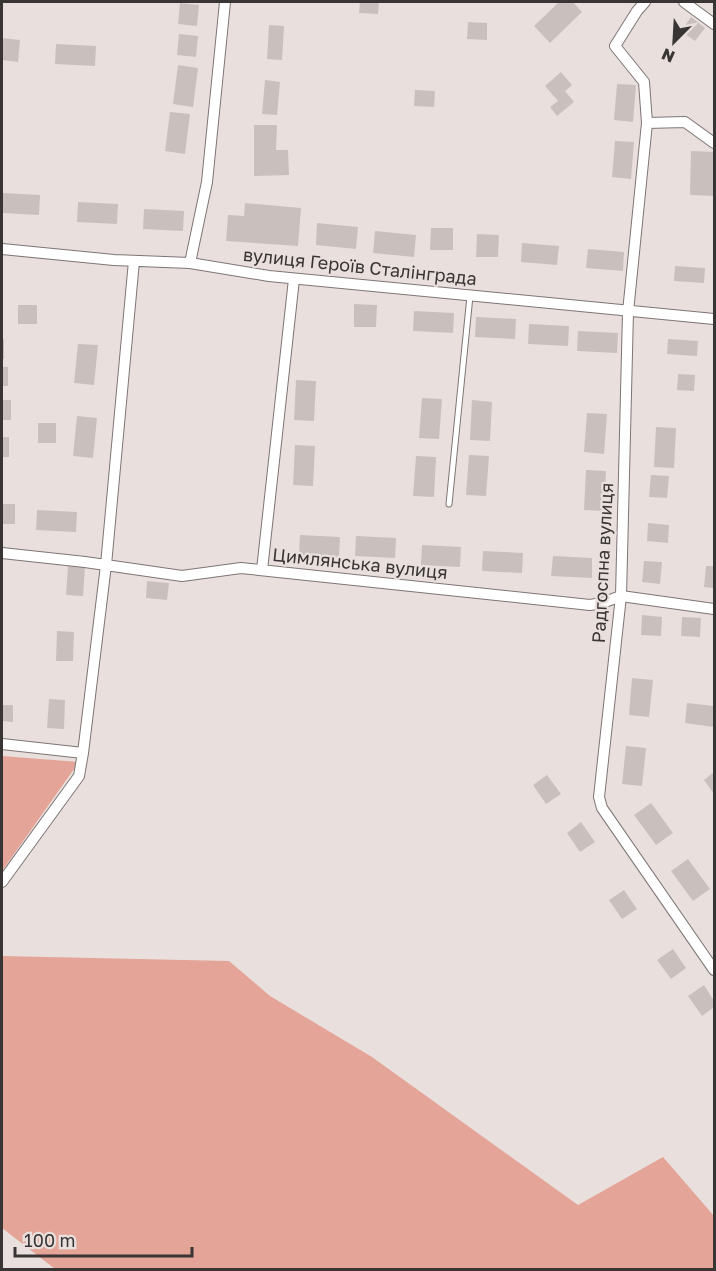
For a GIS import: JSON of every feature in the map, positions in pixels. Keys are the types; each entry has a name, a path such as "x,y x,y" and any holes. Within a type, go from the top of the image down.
{"street":[{"path":"190,263 207,182 225,2"},
{"name":"Радгоспна вулиця","path":"645,2 615,46 644,82 647,123 628,312 621,596 599,797 602,808 714,970"},
{"path":"684,2 714,24"},
{"path":"647,123 686,122 714,143"},
{"name":"вулиця Героїв Сталінграда","path":"2,249 134,261 190,263 294,279 714,319"},
{"path":"2,882 79,776 106,564 134,261"},
{"path":"262,570 294,279"},
{"name":"Цимлянська вулиця","path":"2,553 106,564 182,576 242,568 590,604 602,603 621,596 714,609"},
{"path":"2,744 83,753"}],"lane":[{"path":"449,504 470,296"}],"shaded area":[{"path":"2,756 79,762 2,871"},
{"path":"2,956 229,961 270,996 372,1057 578,1205 663,1157 714,1216 714,1269 55,1269 2,1228"}],"building":[{"path":"360,2 379,2 378,14 359,13"},
{"path":"559,2 573,2 582,12 550,43 534,26"},
{"path":"180,3 199,5 197,26 178,24"},
{"path":"691,17 705,28 695,41 681,31"},
{"path":"468,22 487,23 487,40 467,39"},
{"path":"269,25 284,26 282,60 267,59"},
{"path":"179,34 198,36 196,57 177,55"},
{"path":"2,38 20,40 18,62 2,60"},
{"path":"56,44 96,46 95,66 55,64"},
{"path":"178,65 198,68 193,107 173,104"},
{"path":"561,72 572,85 565,91 574,102 557,116 550,107 558,101 545,86"},
{"path":"265,80 280,82 277,115 262,114"},
{"path":"617,84 636,85 633,122 614,120"},
{"path":"415,90 435,91 434,107 414,106"},
{"path":"170,112 190,114 185,154 165,151"},
{"path":"254,125 277,125 276,150 288,150 289,175 254,176"},
{"path":"615,141 634,142 631,179 612,177"},
{"path":"691,151 714,152 714,196 690,195"},
{"path":"2,193 40,195 39,215 2,213"},
{"path":"78,202 118,204 117,224 77,222"},
{"path":"245,203 301,208 298,246 226,241 228,215 244,216"},
{"path":"144,209 184,211 183,231 143,229"},
{"path":"317,223 358,227 356,249 316,245"},
{"path":"431,228 453,228 453,250 430,250"},
{"path":"375,231 416,235 414,257 373,253"},
{"path":"477,234 499,235 498,257 476,257"},
{"path":"522,243 559,246 557,265 521,262"},
{"path":"588,249 624,252 623,271 586,268"},
{"path":"675,266 705,268 704,283 674,281"},
{"path":"354,304 377,305 376,327 354,327"},
{"path":"18,305 37,305 37,324 18,324"},
{"path":"414,311 454,313 453,333 413,331"},
{"path":"476,317 516,319 515,339 475,337"},
{"path":"529,324 569,326 568,346 528,344"},
{"path":"578,331 618,333 617,353 577,351"},
{"path":"2,339 4,339 4,359 2,359"},
{"path":"668,339 698,341 697,356 667,354"},
{"path":"78,344 98,345 94,385 74,383"},
{"path":"2,367 8,367 8,386 2,386"},
{"path":"678,374 695,375 694,391 677,390"},
{"path":"296,380 316,381 314,421 294,420"},
{"path":"422,398 442,399 439,439 419,438"},
{"path":"2,400 11,400 11,420 2,420"},
{"path":"472,400 492,402 490,441 470,440"},
{"path":"587,413 607,414 604,454 584,452"},
{"path":"77,416 97,418 93,458 73,456"},
{"path":"38,423 56,423 56,443 38,443"},
{"path":"656,427 676,428 674,468 654,467"},
{"path":"2,437 9,437 9,457 2,457"},
{"path":"295,445 315,446 313,486 293,485"},
{"path":"469,455 489,456 486,496 466,495"},
{"path":"416,456 436,457 434,497 413,496"},
{"path":"586,470 606,471 604,511 584,510"},
{"path":"651,475 669,476 667,498 649,497"},
{"path":"2,504 15,504 15,524 2,524"},
{"path":"37,510 77,512 76,532 36,530"},
{"path":"648,523 669,525 668,543 647,541"},
{"path":"300,535 340,537 339,557 299,555"},
{"path":"356,536 396,538 395,558 355,556"},
{"path":"422,545 461,547 460,567 421,565"},
{"path":"483,551 523,553 522,573 482,571"},
{"path":"553,556 592,558 592,578 551,576"},
{"path":"644,561 662,562 660,584 642,582"},
{"path":"68,566 85,567 83,596 66,595"},
{"path":"706,566 714,566 714,588 704,587"},
{"path":"147,581 169,583 167,600 146,598"},
{"path":"642,615 662,617 661,636 641,635"},
{"path":"682,617 701,618 700,637 681,636"},
{"path":"57,631 74,632 73,661 56,661"},
{"path":"632,678 653,680 649,717 629,715"},
{"path":"49,699 65,700 64,729 47,728"},
{"path":"687,703 714,706 714,727 685,723"},
{"path":"2,705 13,705 13,722 2,721"},
{"path":"626,746 646,748 642,786 622,784"},
{"path":"714,772 714,794 704,780"},
{"path":"547,775 561,794 546,804 533,785"},
{"path":"651,803 673,833 656,845 634,815"},
{"path":"581,822 595,842 580,852 567,833"},
{"path":"688,859 710,889 693,901 671,871"},
{"path":"624,890 637,909 622,919 609,900"},
{"path":"673,949 686,968 671,979 657,960"},
{"path":"704,985 714,1001 714,1007 702,1016 688,996"}]}
